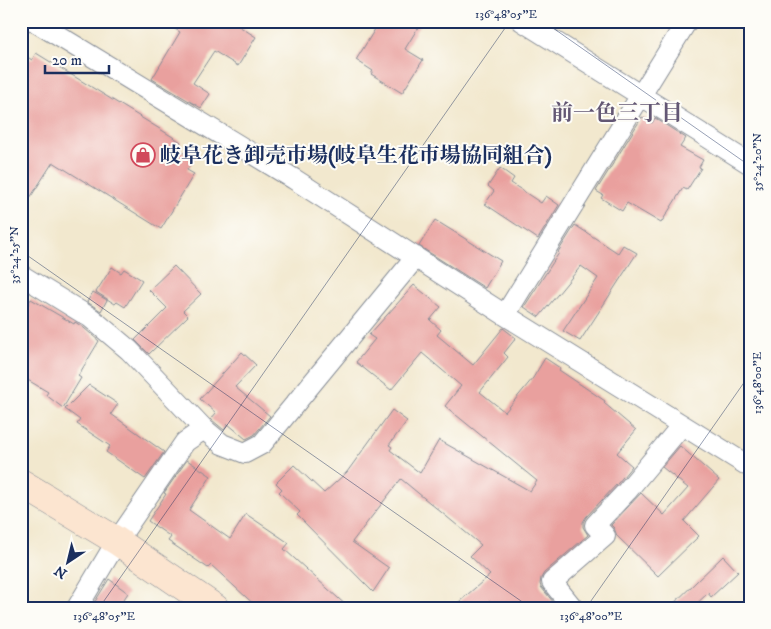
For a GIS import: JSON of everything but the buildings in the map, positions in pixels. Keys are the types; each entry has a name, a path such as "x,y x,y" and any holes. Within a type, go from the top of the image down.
{"main road":[{"path":"21,483 117,541 215,608"}],"street":[{"path":"34,21 294,179 505,315 750,467"},
{"path":"522,21 750,164"},
{"path":"505,315 687,21"},
{"path":"21,275 91,318 129,350 204,429 222,444 245,453 262,444 416,257"},
{"path":"573,608 552,582 605,536 595,525 627,491 682,425"},
{"path":"77,608 117,541 185,442 204,429"}],"place":[{"name":"岐阜花き卸売市場(岐阜生花市場協同組合)","path":"143,155"}],"district":[{"name":"前一色三丁目","path":"617,112"}]}
